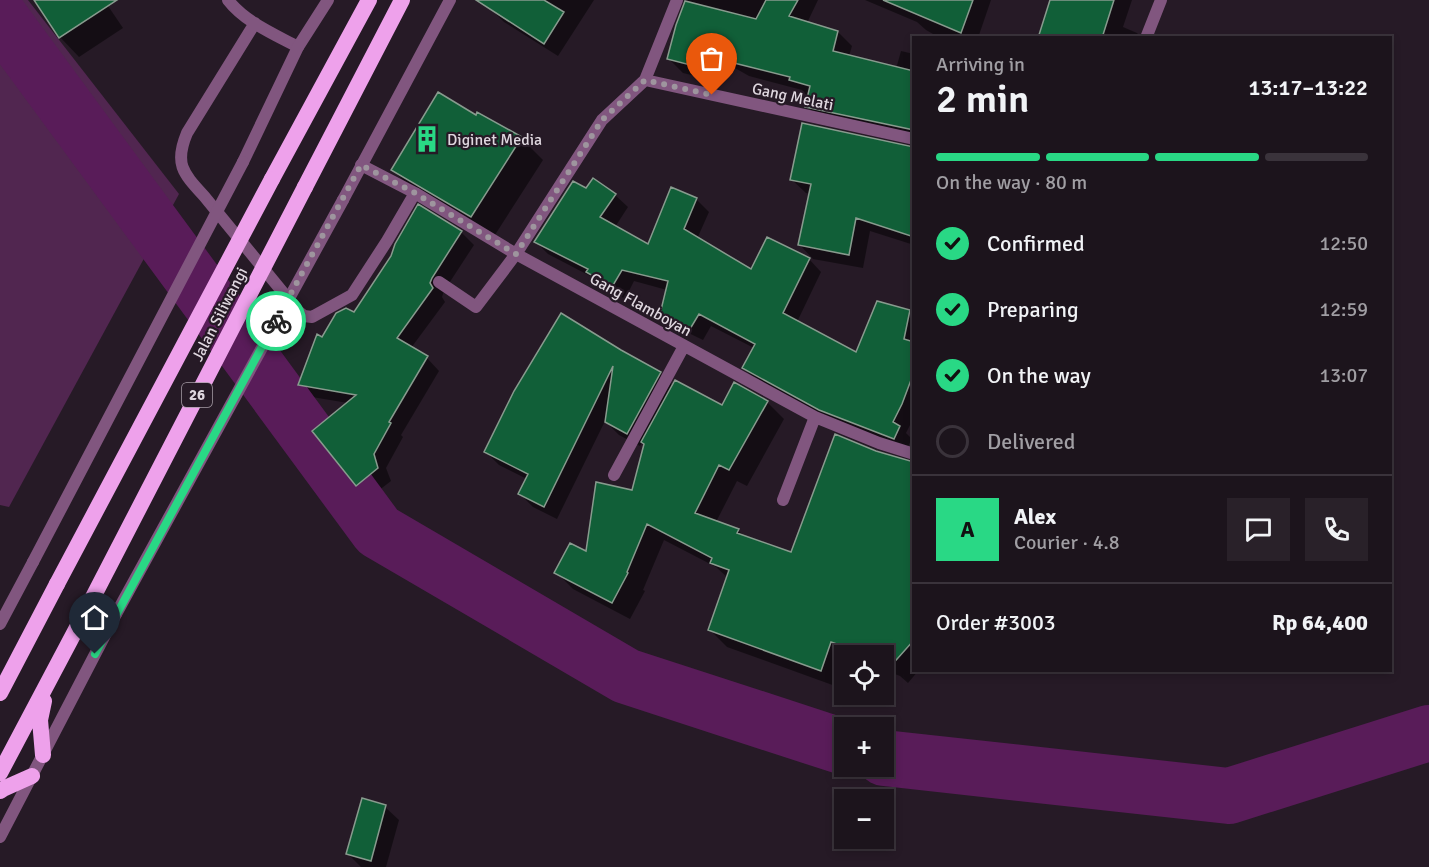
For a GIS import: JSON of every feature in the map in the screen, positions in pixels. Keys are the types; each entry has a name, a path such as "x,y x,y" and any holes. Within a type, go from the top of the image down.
{"highway":[{"name":"Jalan Siliwangi","path":"0,693 369,0"},
{"name":"Jalan Siliwangi","path":"0,772 402,0"},
{"name":"26","path":"43,754 40,720 49,680"},
{"path":"0,791 32,776"}],"street":[{"path":"228,0 233,7 255,23 298,47"},
{"path":"0,624 243,162 298,47 328,0"},
{"path":"0,837 116,614 450,0"},
{"path":"439,282 476,307 516,254 602,120 645,80 677,0"},
{"path":"1147,36 1161,0"},
{"path":"255,23 187,133 180,160 193,184 299,312 312,317 351,295 415,193"},
{"name":"Gang Melati","path":"645,80 912,139"},
{"name":"Gang Flamboyan","path":"361,165 415,193 516,254 815,417 879,443 912,453"},
{"path":"614,475 684,346"},
{"path":"783,500 815,417"}],"shaded area":[{"path":"0,0 28,0 179,194 9,507 0,505"}],"building":[{"path":"34,0 117,0 59,38"},
{"path":"476,0 544,0 564,12 544,44"},
{"path":"766,0 798,0 789,16 838,31 833,51 912,71 912,130 805,107 810,86 789,80 790,77 734,63 713,51 702,68 667,59 685,1 756,19"},
{"path":"883,0 973,0 961,33"},
{"path":"1050,0 1114,0 1103,36 1039,36"},
{"path":"438,92 476,115 477,112 522,137 471,217 391,170"},
{"path":"802,123 912,147 912,236 856,218 849,255 798,245 811,184 790,180"},
{"path":"593,178 616,194 600,217 648,244 671,187 697,198 684,229 751,269 767,237 810,258 783,313 856,352 877,301 910,310 904,339 912,341 912,377 893,422 900,426 894,439 819,410 742,368 755,344 699,314 690,329 660,314 668,281 622,270 612,287 586,272 588,269 534,242 573,181 586,188"},
{"path":"418,204 462,231 432,278 430,283 433,288 397,338 428,356 389,422 391,423 374,454 378,468 356,486 312,431 356,395 298,385 317,334 322,337 336,313 346,308 354,312 391,256 395,244"},
{"path":"561,313 661,372 627,434 605,422 613,366 544,507 518,494 528,474 484,452 514,391"},
{"path":"675,380 722,405 734,382 768,401 729,470 719,465 695,513 739,529 737,533 791,552 835,434 876,451 912,461 912,642 894,662 894,645 840,645 831,642 821,671 708,630 729,570 710,563 712,558 647,524 628,573 612,603 554,573 570,543 586,551 596,482 632,490 644,444 641,442"},
{"path":"362,798 386,805 371,861 346,854"}],"waterway":[{"path":"0,17 378,531 626,676 834,744"},
{"path":"894,759 1229,796 1429,733"}],"way so far":[{"path":"276,321 361,165 415,193 516,254 602,120 645,80 712,95"}],"place":[{"name":"Diginet Media","path":"427,139"}],"route":[{"path":"95,654 276,321"}]}
